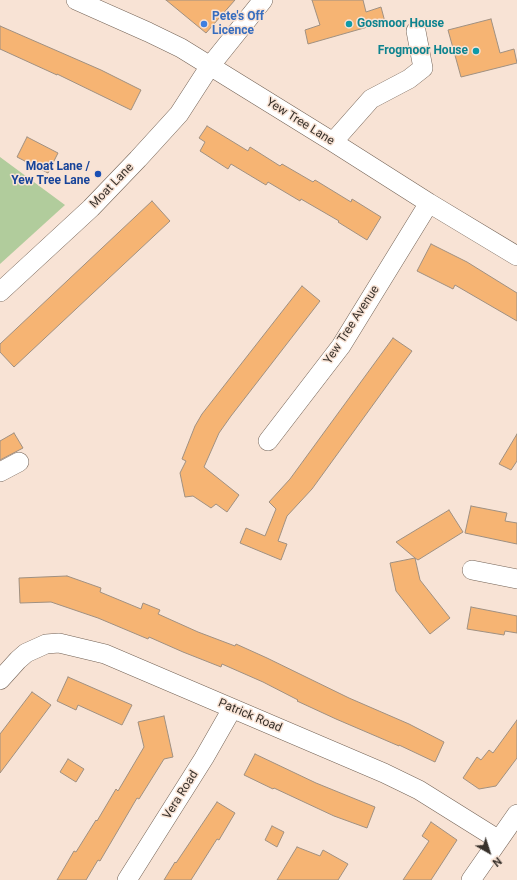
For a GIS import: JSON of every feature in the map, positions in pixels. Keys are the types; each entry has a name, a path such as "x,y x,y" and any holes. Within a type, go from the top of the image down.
{"street":[{"name":"Yew Tree Lane","path":"76,0 181,48 429,203 517,256"},
{"name":"Moat Lane","path":"0,292 91,208 179,114 210,66 263,0"},
{"path":"333,142 371,99 409,79 423,68 416,31"},
{"name":"Yew Tree Avenue","path":"268,441 341,346 429,203"},
{"path":"0,472 19,462"},
{"path":"472,570 517,579"},
{"name":"Patrick Road","path":"0,680 13,664 26,653 46,644 59,643 105,654 384,773 419,790 498,840"},
{"name":"Vera Road","path":"127,880 204,758 232,709"},
{"path":"471,880 517,814"}],"green space":[{"path":"0,157 65,205 0,264"}],"building":[{"name":"Pete's Off Licence","path":"166,0 235,0 206,33"},
{"name":"Gosmoor House","path":"312,0 363,0 366,12 381,7 385,22 308,44 305,30 320,25"},
{"name":"Frogmoor House","path":"491,19 500,53 514,49 517,63 461,77 448,30"},
{"path":"0,26 101,70 141,90 131,110 57,74 0,49"},
{"path":"207,126 248,151 250,147 280,166 282,164 313,182 315,180 351,202 352,199 381,217 367,240 338,222 339,221 301,199 300,201 268,182 266,185 231,164 228,169 200,151 205,142 199,138"},
{"path":"27,137 58,153 48,173 17,157"},
{"path":"152,201 170,221 14,367 0,352 0,344"},
{"path":"431,244 467,262 517,293 517,321 455,285 453,289 417,271"},
{"path":"302,286 320,301 219,433 204,467 239,495 227,512 216,504 211,508 193,496 185,497 180,473 186,461 182,459 195,426 202,414"},
{"path":"393,338 412,351 312,489 287,516 278,541 287,544 281,560 240,543 246,528 265,536 276,509 269,502 290,479"},
{"path":"14,433 23,448 0,460 0,441"},
{"path":"517,434 517,461 511,470 499,464"},
{"path":"471,506 507,513 505,521 517,523 517,544 465,533"},
{"path":"449,510 463,532 418,560 396,542"},
{"path":"415,558 420,580 450,618 430,634 396,591 390,563"},
{"path":"67,576 101,588 100,592 141,609 143,603 160,610 158,614 198,632 235,646 236,644 349,698 409,724 444,742 435,762 399,745 336,719 297,701 298,700 263,682 222,664 221,667 149,637 148,639 98,618 51,602 20,603 19,578"},
{"path":"471,607 517,616 517,633 505,631 504,635 467,629"},
{"path":"68,677 132,705 122,725 78,705 76,710 57,701"},
{"path":"32,692 51,705 0,773 0,734"},
{"path":"164,716 173,757 164,759 139,799 137,798 100,861 98,860 86,880 57,880 74,851 76,852 96,820 97,821 116,789 118,791 144,747 138,722"},
{"path":"517,720 517,758 496,786 479,789 463,778 477,757 481,760 489,750 493,753"},
{"path":"255,754 316,783 375,807 367,828 334,816 244,775"},
{"path":"68,759 84,769 76,782 60,772"},
{"path":"217,802 235,813 219,840 217,839 191,880 164,880 175,862 176,863"},
{"path":"431,822 457,840 431,880 403,880 429,841 422,836"},
{"path":"272,826 284,832 277,847 265,840"},
{"path":"297,847 320,856 323,850 348,864 338,880 277,880"}],"place":[{"name":"Pete's Off Licence","path":"204,24"},
{"name":"Gosmoor House","path":"349,24"},
{"name":"Frogmoor House","path":"476,51"},
{"name":"Moat Lane / Yew Tree Lane","path":"98,174"}]}
